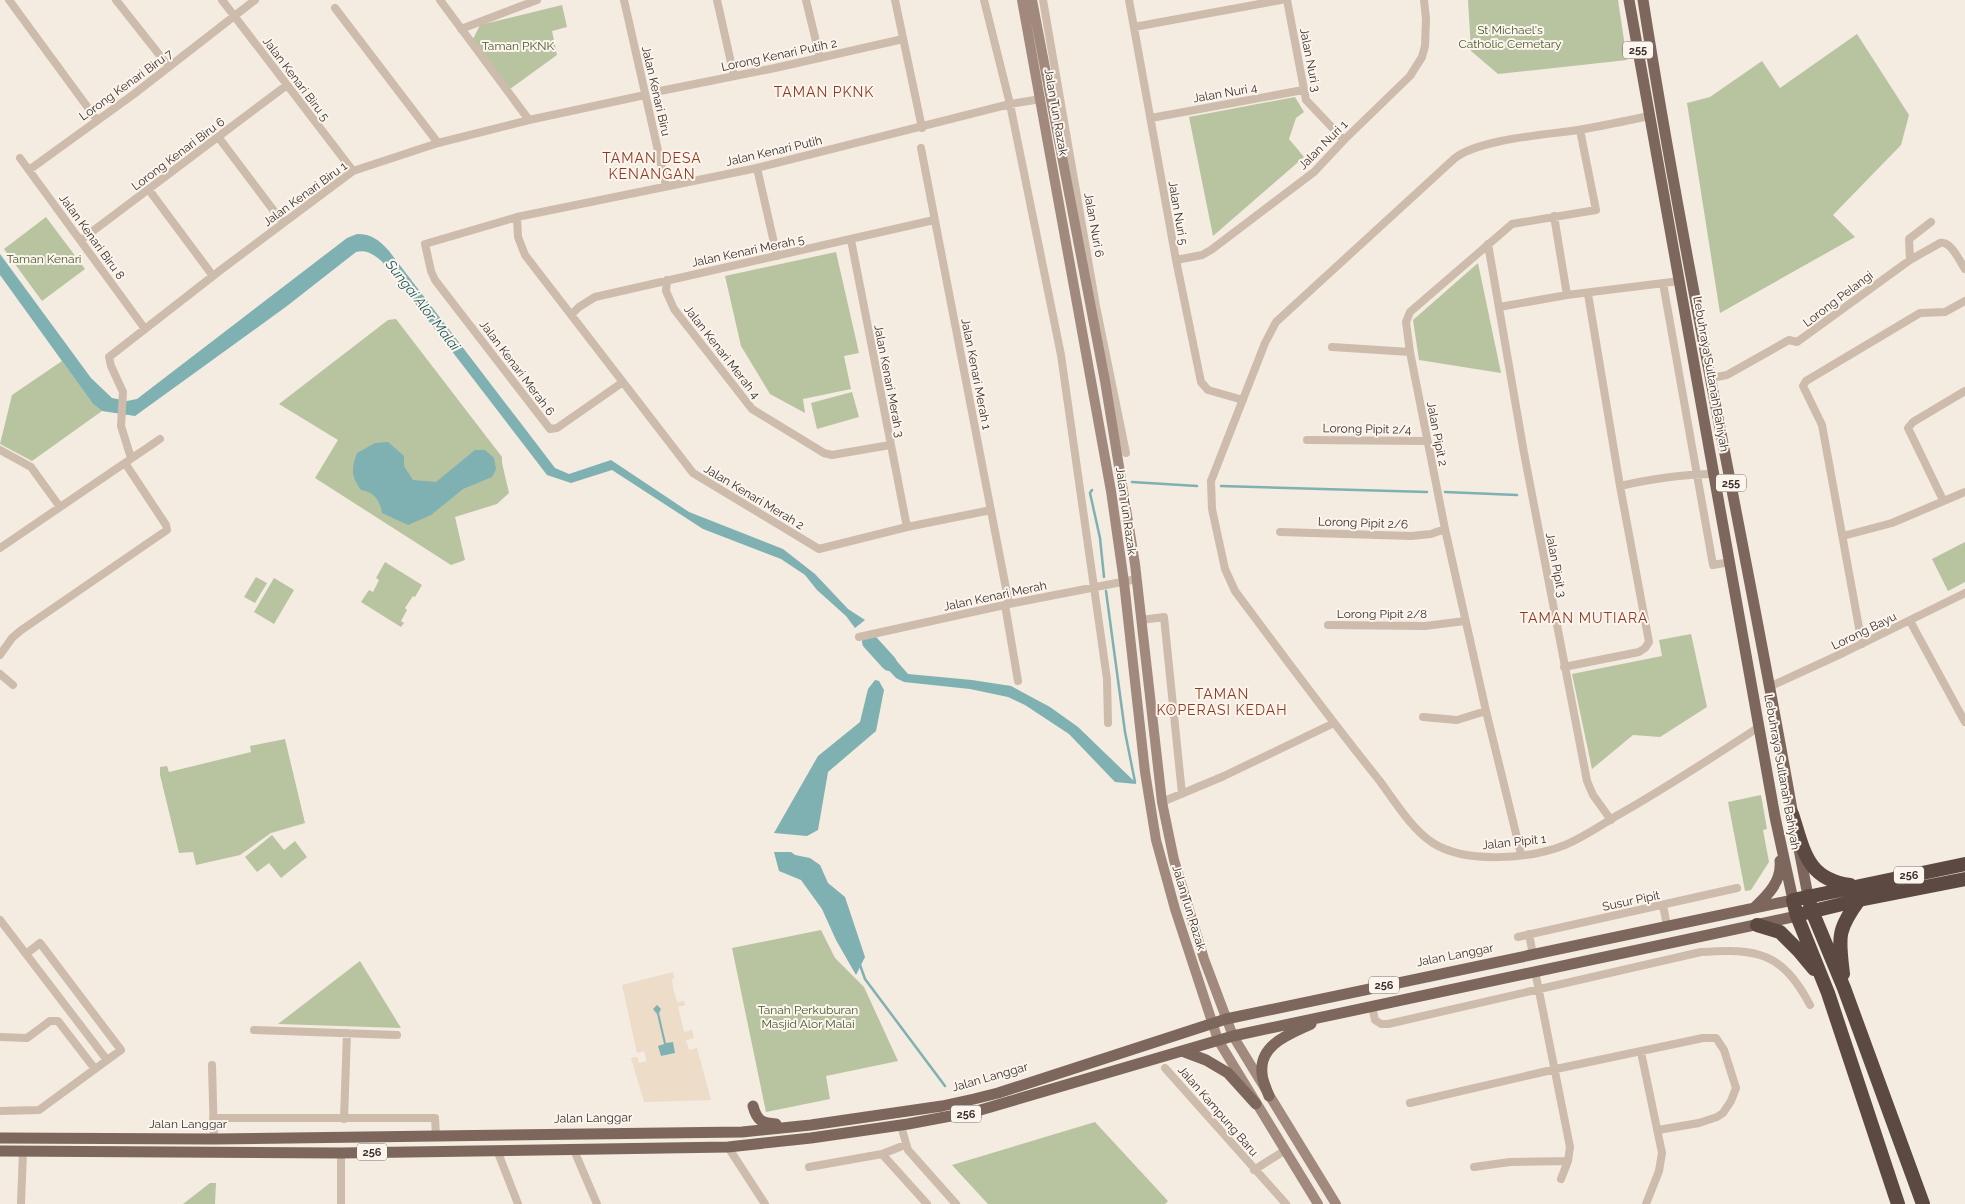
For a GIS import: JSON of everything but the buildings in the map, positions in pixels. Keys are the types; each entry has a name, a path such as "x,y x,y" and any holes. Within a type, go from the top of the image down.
{"highway":[{"path":"1792,814 1807,857 1814,869 1826,878 1839,884 1854,886"},
{"name":"Jalan Langgar","path":"1793,900 1965,864"},
{"name":"256","path":"1796,916 1859,900 1965,879"},
{"name":"255","path":"1808,896 1812,912"},
{"name":"255","path":"1793,900 1796,916"},
{"path":"1844,988 1839,940 1845,919 1859,900"},
{"path":"1812,912 1844,988 1923,1204"},
{"path":"1796,916 1828,993 1898,1204"},
{"path":"1757,926 1780,932 1804,957 1828,993"}],"main road":[{"name":"Jalan Tun Razak","path":"1022,0 1094,390 1124,582 1151,821 1175,909 1218,1040 1318,1204"},
{"name":"Jalan Tun Razak","path":"1032,0 1119,441 1162,802 1172,853 1182,888 1233,1036 1268,1096 1336,1204"},
{"name":"Lebuhraya Sultanah Bahiyah","path":"1629,0 1777,828 1793,900"},
{"name":"Lebuhraya Sultanah Bahiyah","path":"1644,0 1711,378 1808,896"},
{"path":"1748,661 1770,686 1762,700 1758,722"},
{"path":"1753,909 1768,895 1780,872 1777,828"},
{"name":"Jalan Langgar","path":"0,1138 214,1139 742,1132 811,1125 942,1106 998,1093 1226,1019 1793,900"},
{"name":"256","path":"0,1151 341,1153 728,1147 900,1126 994,1107 1233,1036 1372,1006 1534,978 1796,916"},
{"path":"1521,957 1530,962 1534,978"},
{"path":"1268,1096 1262,1075 1264,1058 1268,1050 1275,1042 1285,1036 1329,1015"},
{"path":"1182,1051 1206,1060 1228,1073 1256,1104"},
{"path":"753,1106 756,1115 763,1123 811,1125"}],"street":[{"path":"9,0 98,120"},
{"path":"116,0 169,67"},
{"name":"Jalan Kenari Biru 5","path":"222,0 353,171"},
{"name":"Lorong Kenari Biru 7","path":"29,170 169,67 255,0"},
{"path":"440,0 529,120"},
{"path":"461,29 535,0"},
{"name":"Jalan Kenari Biru","path":"624,0 666,186"},
{"path":"717,0 734,76"},
{"path":"806,0 820,58"},
{"path":"895,0 922,128"},
{"path":"984,0 1010,104 1062,355 1108,678 1108,722"},
{"name":"Jalan Nuri 6","path":"1042,0 1119,441 1126,453"},
{"name":"Jalan Nuri 5","path":"1129,0 1176,260 1201,382 1208,390 1243,400"},
{"path":"1134,27 1281,0"},
{"name":"Jalan Nuri 3","path":"1287,0 1303,90 1310,106 1344,140"},
{"name":"Jalan Nuri 1","path":"1176,260 1202,255 1211,250 1314,172 1417,67 1425,46 1426,19 1424,0"},
{"path":"335,8 438,143"},
{"name":"Lorong Kenari Putih 2","path":"660,90 820,58 903,39"},
{"name":"Lorong Kenari Biru 6","path":"81,240 287,85"},
{"name":"Jalan Nuri 4","path":"1151,118 1303,90"},
{"name":"Jalan Kenari Biru 1","path":"128,460 121,426 123,392 108,359 110,356 353,171 438,143 529,120 645,95"},
{"name":"Jalan Kenari Putih","path":"425,244 517,217 757,168 922,128 1010,104 1041,99"},
{"name":"Jalan Pipit 1","path":"1649,116 1580,130 1479,146 1455,158 1276,322 1265,343 1211,481 1212,509 1228,580 1334,722 1417,828 1434,844 1469,856 1495,857 1541,852 1567,844 1659,792 1758,722"},
{"name":"Jalan Pipit 2","path":"1521,854 1444,529 1406,322 1410,312 1512,224 1596,210 1580,130"},
{"path":"219,138 283,223"},
{"name":"Jalan Kenari Merah 1","path":"921,148 991,510 1018,681"},
{"name":"Jalan Kenari Biru 8","path":"20,158 145,329"},
{"path":"757,168 777,256"},
{"path":"149,190 213,276"},
{"path":"1554,216 1567,296"},
{"name":"Jalan Kenari Merah 2","path":"517,217 518,238 522,250 693,473 819,549 907,527 991,510"},
{"name":"Jalan Kenari Merah 5","path":"572,315 579,307 595,297 934,220"},
{"path":"1910,260 1909,239 1931,222"},
{"name":"Jalan Kenari Merah 3","path":"851,240 907,527"},
{"name":"Lorong Pelangi","path":"1711,378 1727,375 1789,340 1797,342 1910,260 1944,242 1965,269"},
{"name":"Jalan Kenari Merah 6","path":"425,244 435,280 550,429 557,428 623,382"},
{"name":"Jalan Pipit 3","path":"1488,244 1564,667 1587,781 1611,820"},
{"name":"Jalan Kenari Merah 4","path":"667,280 666,291 674,309 752,409 824,454 832,455 890,445"},
{"path":"1499,307 1680,281"},
{"path":"1663,283 1713,565 1730,562"},
{"path":"1564,667 1639,652 1646,648 1649,642 1620,486 1588,294"},
{"path":"1862,644 1822,425 1803,386 1806,381 1920,313 1945,312 1965,301"},
{"path":"1332,347 1410,352"},
{"path":"1943,500 1908,428 1913,422 1965,391"},
{"path":"0,548 160,439"},
{"name":"Lorong Pipit 2/4","path":"1306,440 1427,441"},
{"path":"0,450 31,467 60,507"},
{"path":"0,655 12,638 20,631 167,530 166,525 128,460"},
{"path":"1620,486 1656,478 1714,474"},
{"path":"1843,536 1892,523 1965,492"},
{"name":"Lorong Pipit 2/6","path":"1280,532 1412,536 1431,534 1444,529"},
{"name":"Jalan Kenari Merah","path":"859,637 1007,604 1136,580"},
{"name":"Lorong Bayu","path":"1770,686 1862,644 1965,593"},
{"path":"1141,620 1164,617 1182,794"},
{"name":"Lorong Pipit 2/8","path":"1328,625 1425,626 1465,620"},
{"path":"1910,621 1965,722"},
{"path":"0,674 13,685"},
{"path":"1423,717 1457,720 1486,711"},
{"path":"1162,802 1334,722"},
{"name":"Susur Pipit","path":"1518,937 1737,888"},
{"path":"1663,905 1667,926"},
{"path":"0,920 106,1060"},
{"path":"1529,934 1534,955"},
{"path":"0,1111 39,1110 121,1050 40,943 26,954"},
{"path":"1372,1006 1375,1020 1381,1024 1388,1024 1534,978 1701,952 1736,950 1769,958 1786,970 1810,1005"},
{"path":"1534,978 1556,1069 1570,1147 1568,1161 1561,1179"},
{"path":"0,1037 27,1038 50,1021 58,1021 95,1069"},
{"path":"254,1030 397,1035"},
{"path":"344,1119 347,1033"},
{"path":"1410,1103 1556,1069 1703,1038 1716,1038 1724,1050 1736,1088 1735,1095 1726,1109 1717,1117 1699,1123 1658,1130"},
{"path":"1640,1052 1662,1153 1659,1171 1646,1204"},
{"path":"212,1065 214,1139"},
{"name":"Jalan Kampung Baru","path":"1165,1068 1286,1204"},
{"path":"213,1118 435,1118 436,1136"},
{"path":"900,1126 905,1145 911,1155 956,1204"},
{"path":"809,1167 882,1154 905,1145"},
{"path":"728,1147 765,1204"},
{"path":"573,1148 597,1204"},
{"path":"498,1150 518,1204"},
{"path":"21,1204 23,1151"},
{"name":"Jalan Kampung Baru","path":"1254,1170 1284,1151"},
{"path":"341,1153 341,1204"},
{"path":"882,1154 927,1204"},
{"path":"1474,1168 1520,1161 1568,1161"}],"green space":[{"name":"St Michael's Catholic Cemetary","path":"1468,0 1618,0 1627,60 1498,74 1471,51"},
{"name":"Taman PKNK","path":"562,5 567,27 552,31 557,55 510,89 473,39 480,25"},
{"path":"1857,34 1909,115 1901,145 1833,215 1855,237 1720,313 1687,103 1710,97 1762,61 1780,88"},
{"path":"1295,97 1304,112 1296,118 1289,139 1304,157 1213,236 1189,117"},
{"name":"Taman Kenari","path":"46,217 85,269 42,301 4,249"},
{"path":"836,252 859,353 844,356 851,389 803,399 805,413 770,394 741,346 725,276"},
{"path":"1478,263 1501,373 1419,360 1413,320"},
{"path":"396,319 502,457 509,493 497,504 455,517 465,560 451,565 315,478 338,440 279,404 388,320"},
{"path":"62,361 93,404 102,411 32,461 0,444 12,395"},
{"path":"852,392 859,417 817,429 811,403"},
{"path":"1965,542 1965,582 1948,591 1932,559"},
{"path":"385,562 422,585 415,597 413,596 405,608 407,610 401,621 404,623 401,627 361,602 369,590 373,592 379,580 376,578"},
{"path":"256,577 267,583 255,603 244,597"},
{"path":"274,578 294,590 274,624 254,612"},
{"path":"1691,634 1707,707 1660,737 1633,735 1592,769 1572,674 1662,656 1659,640"},
{"path":"285,739 305,823 271,833 240,855 196,865 193,852 179,853 160,775 160,767 167,766 169,772 251,752 250,746"},
{"path":"1761,795 1767,829 1763,830 1769,862 1751,890 1745,891 1728,802"},
{"path":"272,835 284,850 295,841 307,857 281,878 269,863 257,872 245,857"},
{"name":"Tanah Perkuburan Masjid Alor Malai","path":"821,930 835,958 864,987 898,1061 826,1076 830,1099 766,1112 732,948"},
{"path":"360,961 401,1028 278,1024"},
{"path":"1095,1122 1168,1201 1165,1204 988,1204 952,1165"},
{"path":"210,1183 216,1183 215,1204 183,1204"}],"shaded area":[{"path":"673,972 673,987 677,1002 684,1001 685,1005 678,1007 684,1032 692,1030 694,1038 686,1040 689,1050 697,1048 711,1100 644,1102 631,1058 637,1057 639,1063 647,1061 644,1051 637,1053 622,985","holes":["659,1013 666,1044 675,1053 661,1056 664,1044 657,1014"]}],"water":[{"path":"357,234 375,238 389,251 555,468 569,474 611,460 689,512 783,549 815,574 848,609 865,620 855,628 846,616 817,590 805,575 781,559 703,529 612,470 571,483 547,475 388,268 370,253 356,252 287,306 135,416 102,411 93,404 0,275 0,254 91,378 112,398 127,401 137,399 347,238"},
{"path":"388,442 404,456 404,466 413,480 436,482 475,450 485,450 494,458 496,469 492,477 463,489 431,515 408,525 382,513 376,497 361,490 355,481 353,468 357,453 375,443"},
{"path":"882,644 908,674 1011,686 1050,707 1078,727 1136,784 1115,782 1069,734 1025,705 1008,697 970,689 904,682 896,678 870,650"},
{"path":"875,680 879,681 884,690 876,731 828,772 818,830 807,836 774,833 818,756 860,722 868,689"},
{"path":"774,852 791,852 795,855 810,858 820,865 828,883 845,897 865,957 856,975 836,940 822,909 801,880 779,871"},
{"path":"657,1005 661,1009 659,1013 666,1043 673,1042 675,1053 661,1056 658,1046 664,1044 657,1014 653,1009"}],"waterway":[{"path":"1132,482 1197,486"},
{"path":"1221,486 1427,492"},
{"path":"1092,490 1090,493 1100,538 1104,577"},
{"path":"1445,492 1517,495"},
{"path":"1106,591 1125,732 1135,782"},
{"name":"Sungai Alor Malai","path":"870,642 889,663"},
{"path":"860,965 865,979 945,1086"}],"district":[{"name":"TAMAN PKNK","path":"824,92"},
{"name":"TAMAN DESA KENANGAN","path":"652,166"},
{"name":"TAMAN MUTIARA","path":"1584,618"},
{"name":"TAMAN KOPERASI KEDAH","path":"1222,702"}]}
